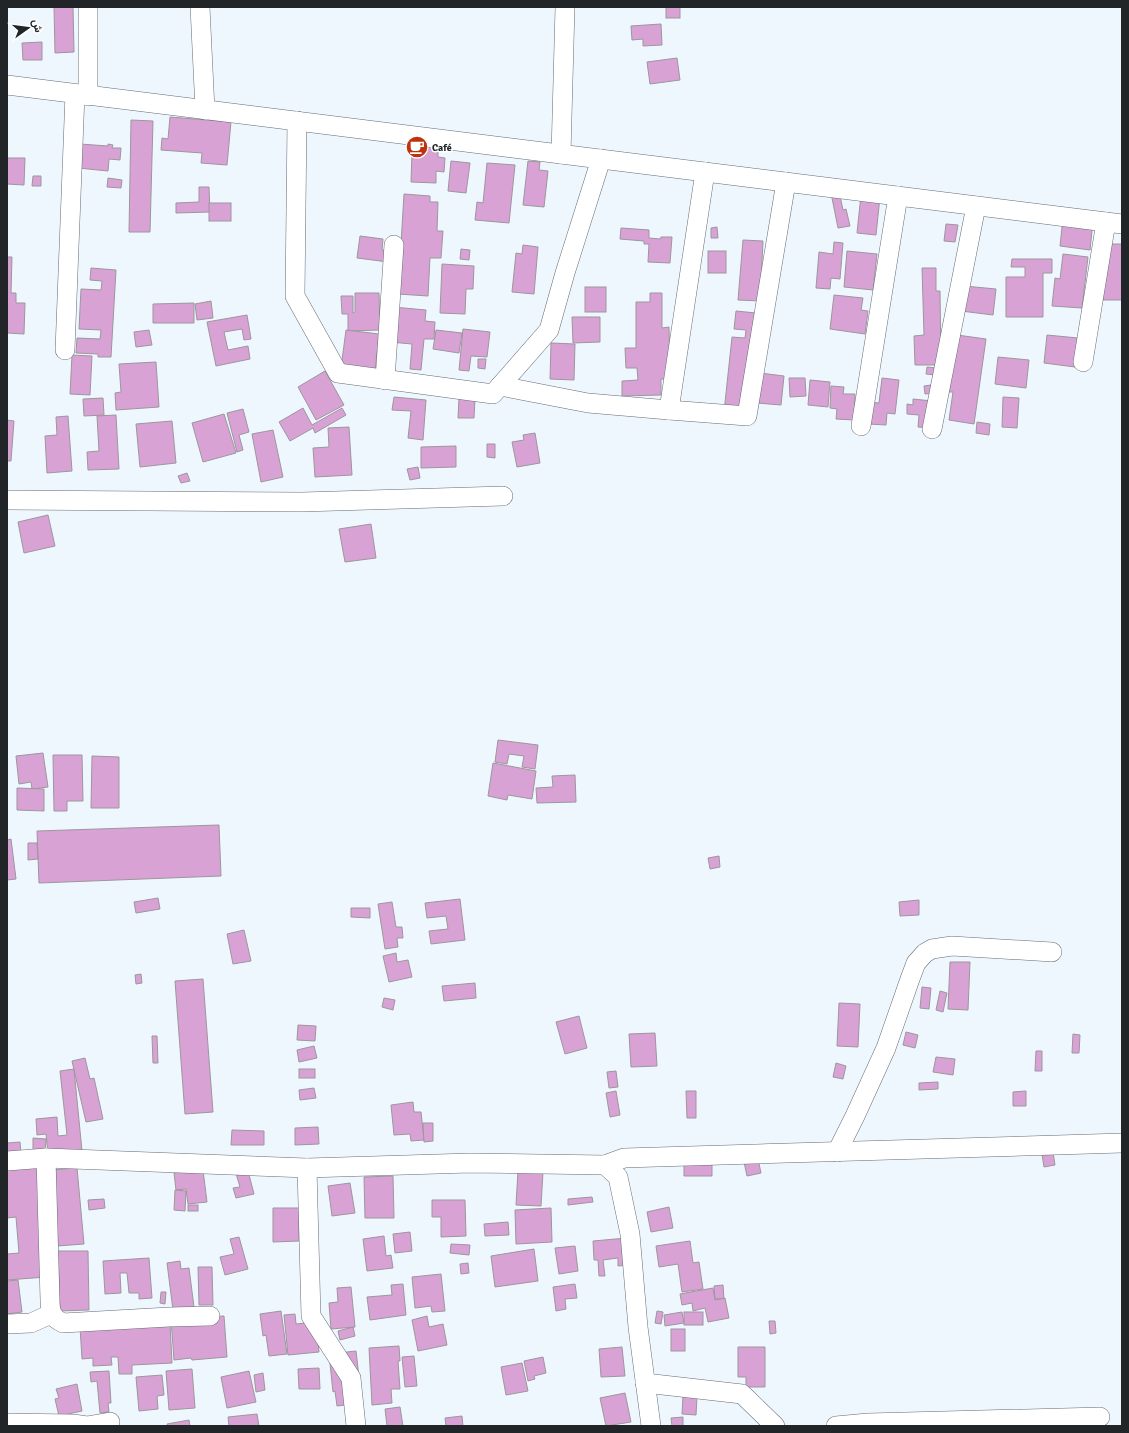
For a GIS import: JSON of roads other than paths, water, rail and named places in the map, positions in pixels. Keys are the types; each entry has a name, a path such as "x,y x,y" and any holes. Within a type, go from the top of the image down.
{"street":[{"path":"65,350 88,7"},
{"path":"200,7 205,110"},
{"path":"561,154 565,7"},
{"path":"7,85 1114,223 1083,362"},
{"path":"297,122 296,296 338,373 493,394 549,330 565,273 601,159"},
{"path":"669,410 705,172"},
{"path":"500,386 588,403 747,416 786,182"},
{"path":"861,426 898,196"},
{"path":"932,429 976,206"},
{"path":"385,380 394,245"},
{"path":"7,500 302,502 503,496"},
{"path":"837,1152 886,1048 916,963 925,953 932,949 952,946 1052,952"},
{"path":"7,1161 46,1158 307,1168 470,1163 605,1165 624,1158 1122,1143"},
{"path":"46,1158 50,1300 51,1314 55,1319 63,1323 210,1316"},
{"path":"605,1165 618,1177 630,1234 638,1327 651,1426"},
{"path":"307,1168 311,1316 351,1378 356,1426"},
{"path":"7,1324 31,1322 51,1314"},
{"path":"645,1383 742,1394 775,1426"},
{"path":"836,1426 868,1422 1100,1417"},
{"path":"7,1423 72,1424 87,1426 110,1422"}],"place":[{"name":"Café","path":"417,147"}]}
